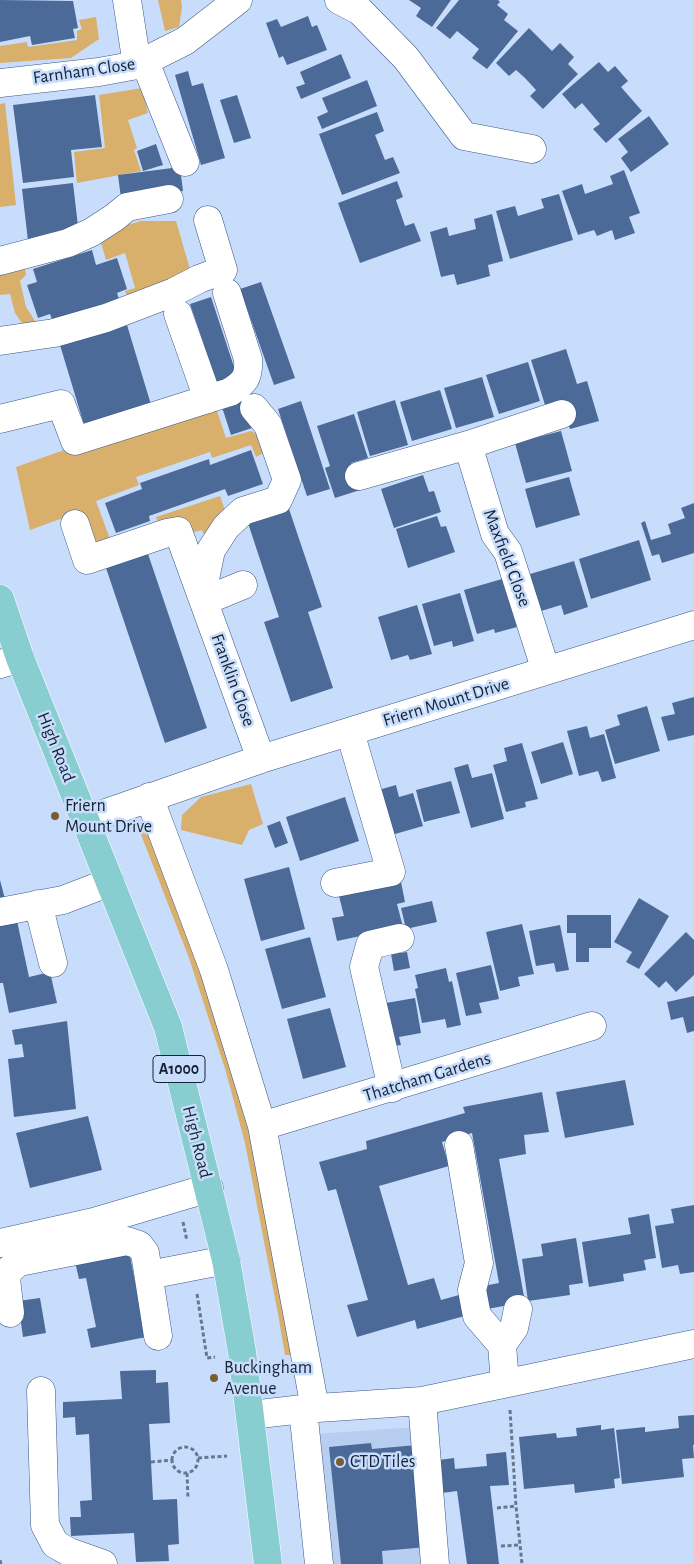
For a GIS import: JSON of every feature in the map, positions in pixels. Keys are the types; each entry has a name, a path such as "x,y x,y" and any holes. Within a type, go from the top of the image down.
{"main road":[{"name":"High Road","path":"0,599 10,661 86,820 168,1027 226,1260 242,1352 268,1564"}],"street":[{"path":"127,0 141,63 185,162"},
{"path":"339,0 360,11 406,58 464,136 532,150"},
{"name":"Farnham Close","path":"0,83 98,72 141,63 185,41 225,4"},
{"path":"0,261 68,243 92,232 127,207 169,199"},
{"path":"1,336 54,333 106,318 174,292 199,279 223,270 208,220"},
{"path":"0,419 61,404 75,441 230,392 244,383 249,371 248,359 227,293"},
{"path":"178,314 208,398"},
{"path":"244,585 203,598 212,550 226,527 243,511 278,500 287,480 268,425 254,408"},
{"path":"359,476 468,445 562,414"},
{"name":"Maxfield Close","path":"468,445 495,534 508,552 546,671"},
{"name":"Franklin Close","path":"75,524 87,560 167,532 178,531 260,759"},
{"name":"Friern Mount Drive","path":"86,820 260,759 694,624"},
{"path":"335,883 391,872 350,732"},
{"path":"149,798 214,970 262,1126 309,1408 319,1564"},
{"path":"0,912 62,900 110,882"},
{"path":"38,904 53,963"},
{"path":"392,1088 364,967 370,945 400,938"},
{"name":"Thatcham Gardens","path":"262,1126 592,1026"},
{"path":"459,1145 479,1263 472,1290 477,1316 502,1345 507,1383"},
{"path":"0,1243 94,1222 209,1188"},
{"path":"10,1313 6,1278 9,1270 19,1262 127,1241 139,1245 145,1253 158,1336"},
{"path":"149,1275 226,1260"},
{"path":"502,1345 514,1328 518,1308"},
{"path":"250,1416 309,1408 422,1401 694,1344"},
{"path":"41,1391 45,1525 55,1544 69,1552 103,1564"},
{"path":"422,1401 435,1564"}],"path":[{"path":"507,1383 522,1564"},
{"path":"189,1448 195,1452 198,1458 197,1466 187,1473 178,1471 172,1460 180,1449 189,1448"},
{"path":"151,1462 172,1460"},
{"path":"187,1473 188,1499"},
{"path":"497,1508 516,1506"},
{"path":"501,1546 520,1544"},
{"path":"0,1560 1,1564"}],"shaded area":[{"path":"158,0 181,0 182,7 179,27 165,31"},
{"path":"96,17 99,39 71,58 0,63 0,46 27,42 28,47 77,40 77,31 82,29 79,20"},
{"path":"142,88 148,113 128,120 137,148 134,150 141,171 77,183 74,152 105,148 99,95"},
{"path":"5,103 16,205 0,207 0,104"},
{"path":"141,221 176,221 192,276 131,304 125,291 135,288 125,253 106,260 100,239 124,226"},
{"path":"24,264 26,275 20,281 26,307 39,327 24,326 15,313 10,294 0,295 0,270"},
{"path":"214,402 226,438 251,431 258,435 265,452 256,457 251,445 212,458 210,452 136,477 139,485 96,501 111,542 97,547 82,511 30,530 16,467 144,422"},
{"path":"220,496 225,510 205,537 202,530 187,534 160,528 156,517"},
{"path":"251,784 263,824 249,830 242,845 181,830 182,815 201,797"},
{"path":"148,829 195,954 253,1140 292,1355 285,1355 245,1143 226,1072 189,958 140,832"},
{"path":"431,1426 448,1564 327,1564 315,1434"}],"building":[{"path":"0,0 73,1 78,28 73,29 75,38 32,45 30,36 0,42"},
{"path":"409,0 451,0 432,27 416,16 421,8"},
{"path":"459,0 498,0 500,2 497,5 508,14 504,20 518,31 487,69 472,58 479,49 457,31 450,39 436,28"},
{"path":"308,16 312,27 317,25 327,50 287,65 283,56 279,58 266,23 277,19 281,27"},
{"path":"529,28 552,51 560,43 574,57 568,64 578,74 543,109 530,96 536,90 525,78 516,70 509,76 496,63"},
{"path":"341,54 351,78 301,99 296,87 305,84 300,72"},
{"path":"599,62 608,72 615,66 628,81 621,87 642,111 606,143 593,129 600,124 582,103 575,109 562,94"},
{"path":"188,71 192,86 203,83 225,158 201,165 175,75"},
{"path":"367,80 377,106 322,129 317,117 328,112 322,98"},
{"path":"95,95 102,147 71,150 74,177 23,183 13,105"},
{"path":"237,95 251,138 234,143 220,100"},
{"path":"377,112 384,131 375,135 385,160 393,157 400,173 342,195 319,134"},
{"path":"649,116 669,144 631,172 621,158 628,152 618,139"},
{"path":"156,144 163,165 143,171 137,151"},
{"path":"180,167 183,191 121,198 118,175"},
{"path":"624,170 640,213 629,217 635,233 615,240 612,230 597,236 594,230 578,235 562,191 582,184 585,194 613,184 610,176"},
{"path":"397,181 403,197 396,200 405,226 414,223 421,241 360,263 338,203"},
{"path":"73,183 79,235 28,241 22,189"},
{"path":"559,194 573,240 510,259 496,211 515,206 518,216 544,208 541,199"},
{"path":"492,214 503,261 488,265 490,276 457,285 454,274 441,277 430,232 447,227 449,236 476,229 474,219"},
{"path":"92,250 96,265 117,258 127,289 117,293 121,305 54,325 50,314 38,318 27,285 37,282 33,269"},
{"path":"261,282 295,378 274,385 240,289"},
{"path":"211,297 237,376 217,383 190,304"},
{"path":"127,325 152,408 85,428 60,345"},
{"path":"566,349 577,384 587,381 599,421 570,429 561,401 545,405 531,360"},
{"path":"528,362 540,401 499,414 486,375"},
{"path":"482,377 494,417 456,428 444,388"},
{"path":"440,390 452,429 412,441 400,402"},
{"path":"242,398 252,428 231,435 221,404"},
{"path":"395,400 408,445 370,456 357,412"},
{"path":"301,401 330,489 307,496 278,409"},
{"path":"354,414 368,458 351,463 360,490 335,498 325,468 330,466 317,426"},
{"path":"561,431 572,471 526,483 515,443"},
{"path":"251,450 263,484 228,496 225,489 149,516 150,521 116,533 105,503 142,489 140,483 209,459 210,465"},
{"path":"423,475 429,492 434,491 441,512 394,528 381,489"},
{"path":"569,477 580,515 536,528 525,489"},
{"path":"694,503 694,553 662,563 659,554 652,556 641,523 645,521 651,540 671,534 668,524 685,518 681,508"},
{"path":"288,506 322,607 308,612 333,688 291,702 264,622 279,617 247,520"},
{"path":"437,516 441,527 446,526 455,552 408,568 396,529"},
{"path":"639,540 651,580 591,599 579,559"},
{"path":"147,551 207,728 165,743 105,565"},
{"path":"574,561 588,607 564,615 561,605 541,611 530,574"},
{"path":"502,579 517,627 495,633 494,629 477,634 464,590"},
{"path":"460,593 474,641 453,647 452,641 434,646 422,604"},
{"path":"417,605 432,654 410,660 408,655 391,660 378,617"},
{"path":"694,697 694,735 668,741 661,717 675,714 672,703"},
{"path":"647,706 660,751 615,764 605,730 620,725 617,715"},
{"path":"587,726 590,738 604,734 616,778 602,782 598,771 579,776 567,731"},
{"path":"563,742 573,774 541,784 531,752"},
{"path":"522,743 538,799 525,802 526,807 506,812 493,765 507,761 504,748"},
{"path":"468,764 472,778 492,773 504,819 471,828 454,768"},
{"path":"451,781 460,813 424,822 416,790"},
{"path":"396,785 399,797 413,793 423,826 388,836 375,791"},
{"path":"345,797 359,841 300,861 286,817"},
{"path":"280,821 288,843 275,848 267,826"},
{"path":"289,867 305,929 261,941 244,879"},
{"path":"0,880 6,903 0,904"},
{"path":"401,882 405,902 397,904 403,927 337,941 332,918 344,916 339,896"},
{"path":"639,898 669,916 639,969 626,962 632,952 614,942"},
{"path":"432,901 437,922 406,929 401,908"},
{"path":"567,915 611,915 611,948 589,948 589,962 576,962 576,933 567,933"},
{"path":"16,916 29,977 50,972 57,1003 9,1013 3,983 0,983 0,919"},
{"path":"522,924 534,974 518,977 520,986 500,991 486,932"},
{"path":"560,925 569,970 556,972 554,963 536,966 529,931"},
{"path":"686,932 694,940 694,975 676,992 666,981 659,988 644,974"},
{"path":"310,937 326,997 282,1009 265,949"},
{"path":"407,952 410,968 394,971 391,954"},
{"path":"491,965 499,999 479,1003 482,1013 466,1016 456,973"},
{"path":"446,968 449,982 452,981 461,1025 447,1028 445,1019 422,1023 415,989 418,988 415,975"},
{"path":"694,996 694,1031 687,1033 683,1017 671,1020 667,1002"},
{"path":"415,998 421,1033 399,1037 401,1045 387,1047 380,1004"},
{"path":"330,1008 346,1067 303,1079 287,1019"},
{"path":"67,1021 76,1109 14,1117 8,1059 24,1057 22,1044 15,1045 12,1030"},
{"path":"625,1080 634,1125 565,1138 556,1092"},
{"path":"542,1092 549,1132 524,1135 526,1154 499,1159 525,1302 482,1310 478,1287 499,1283 472,1133 442,1142 449,1166 379,1186 408,1285 434,1278 441,1300 466,1293 472,1314 417,1329 415,1320 357,1337 347,1305 368,1300 336,1189 328,1191 319,1162 367,1149 366,1141 465,1113 463,1107"},
{"path":"88,1116 102,1170 30,1188 16,1133"},
{"path":"694,1205 694,1272 680,1274 678,1265 662,1268 655,1226 674,1223 671,1209"},
{"path":"649,1214 656,1258 644,1260 646,1270 623,1274 624,1281 589,1287 582,1242 631,1234 628,1218"},
{"path":"576,1238 583,1283 569,1285 570,1295 528,1301 522,1259 543,1256 541,1244"},
{"path":"129,1251 146,1337 91,1348 87,1329 96,1327 86,1278 79,1279 75,1262"},
{"path":"40,1298 46,1333 23,1337 18,1301"},
{"path":"156,1370 156,1383 168,1382 170,1423 149,1424 153,1500 177,1499 179,1544 168,1545 169,1561 136,1562 134,1533 71,1536 70,1517 81,1517 80,1501 92,1500 89,1434 76,1435 75,1417 63,1418 63,1402 122,1399 120,1371"},
{"path":"694,1415 694,1458 682,1459 684,1477 622,1484 616,1430 645,1427 645,1432 679,1428 678,1416"},
{"path":"601,1425 601,1430 614,1428 620,1478 614,1479 615,1488 575,1493 574,1484 524,1489 519,1437 556,1433 557,1438 577,1436 576,1428"},
{"path":"371,1443 372,1449 417,1445 427,1547 382,1551 383,1564 341,1564 329,1447"},
{"path":"506,1452 509,1485 490,1486 499,1564 467,1564 457,1491 435,1494 431,1461 454,1458 455,1469 487,1466 486,1454"}],"place":[{"name":"Friern Mount Drive","path":"55,816"},
{"name":"Buckingham Avenue","path":"214,1378"},
{"name":"CTD Tiles","path":"340,1462"}]}
